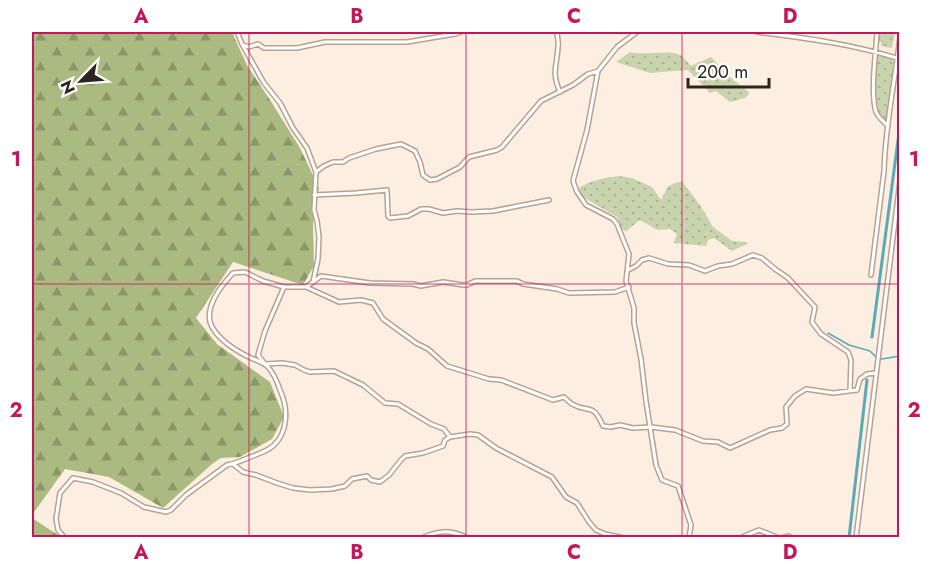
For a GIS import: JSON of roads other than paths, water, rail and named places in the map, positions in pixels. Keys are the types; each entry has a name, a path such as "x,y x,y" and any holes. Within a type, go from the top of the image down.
{"street":[{"path":"237,32 264,83 280,103 307,148 315,172 314,210 319,237 318,259 313,282"},
{"path":"242,44 249,47 258,44 264,48 291,48 325,42 407,42 461,32"},
{"path":"557,32 555,80 560,92"},
{"path":"637,32 617,47 598,71 587,130 573,181 586,205 614,219 629,254 626,281 634,308 634,323 656,465 662,480 678,486 691,525 689,537"},
{"path":"757,32 824,40 898,59"},
{"path":"799,37 800,32"},
{"path":"877,32 874,66 876,112 888,126"},
{"path":"871,275 900,37"},
{"path":"315,172 333,162 344,162 349,158 376,149 401,144 415,151 426,179 437,179 460,167 469,157 502,147 541,101 588,74 598,71"},
{"path":"856,537 900,181"},
{"path":"314,195 356,194 387,190 387,216 390,218 408,216 421,209 443,213 493,211 549,201"},
{"path":"628,270 649,258 668,264 689,265 705,271 732,264 753,255 762,258 788,278 815,307 812,322 820,334 848,352 851,360 850,391"},
{"path":"450,438 444,429 431,424 398,404 386,403 363,386 334,371 310,372 295,365 265,364 224,342 211,324 209,312 224,283 232,273 245,272 263,281 284,287 306,287 339,302 361,300 373,303 383,319 402,334 428,349 447,366 489,379 501,380 554,400 564,397 572,404 593,410 603,426 620,425 643,429 651,427 675,430 703,441 718,442 730,448 770,430 782,428 787,424 786,407 795,396 806,389 833,393 857,390 860,379 867,374 876,373"},
{"path":"306,287 321,276 370,283 421,286 443,282 463,285 475,281 517,281 569,293 615,292 629,287"},
{"path":"65,537 58,530 56,519 60,493 72,478 93,482 121,493 144,507 166,512 227,465 264,452 274,445 285,425 285,401 275,376 258,355 284,287"},
{"path":"233,464 243,472 293,488 332,489 345,486 352,479 367,476 371,480 380,482 389,476 405,456 443,446 445,440 450,438 470,434 478,435 496,448 552,477 566,497 577,503 596,530 624,537"},
{"path":"740,537 759,530 781,537 791,537"},
{"path":"422,537 443,531 466,537"}],"waterway":[{"path":"872,337 900,125"},
{"path":"828,333 849,345 870,351 877,358 900,356"},
{"path":"849,538 867,380"}]}
